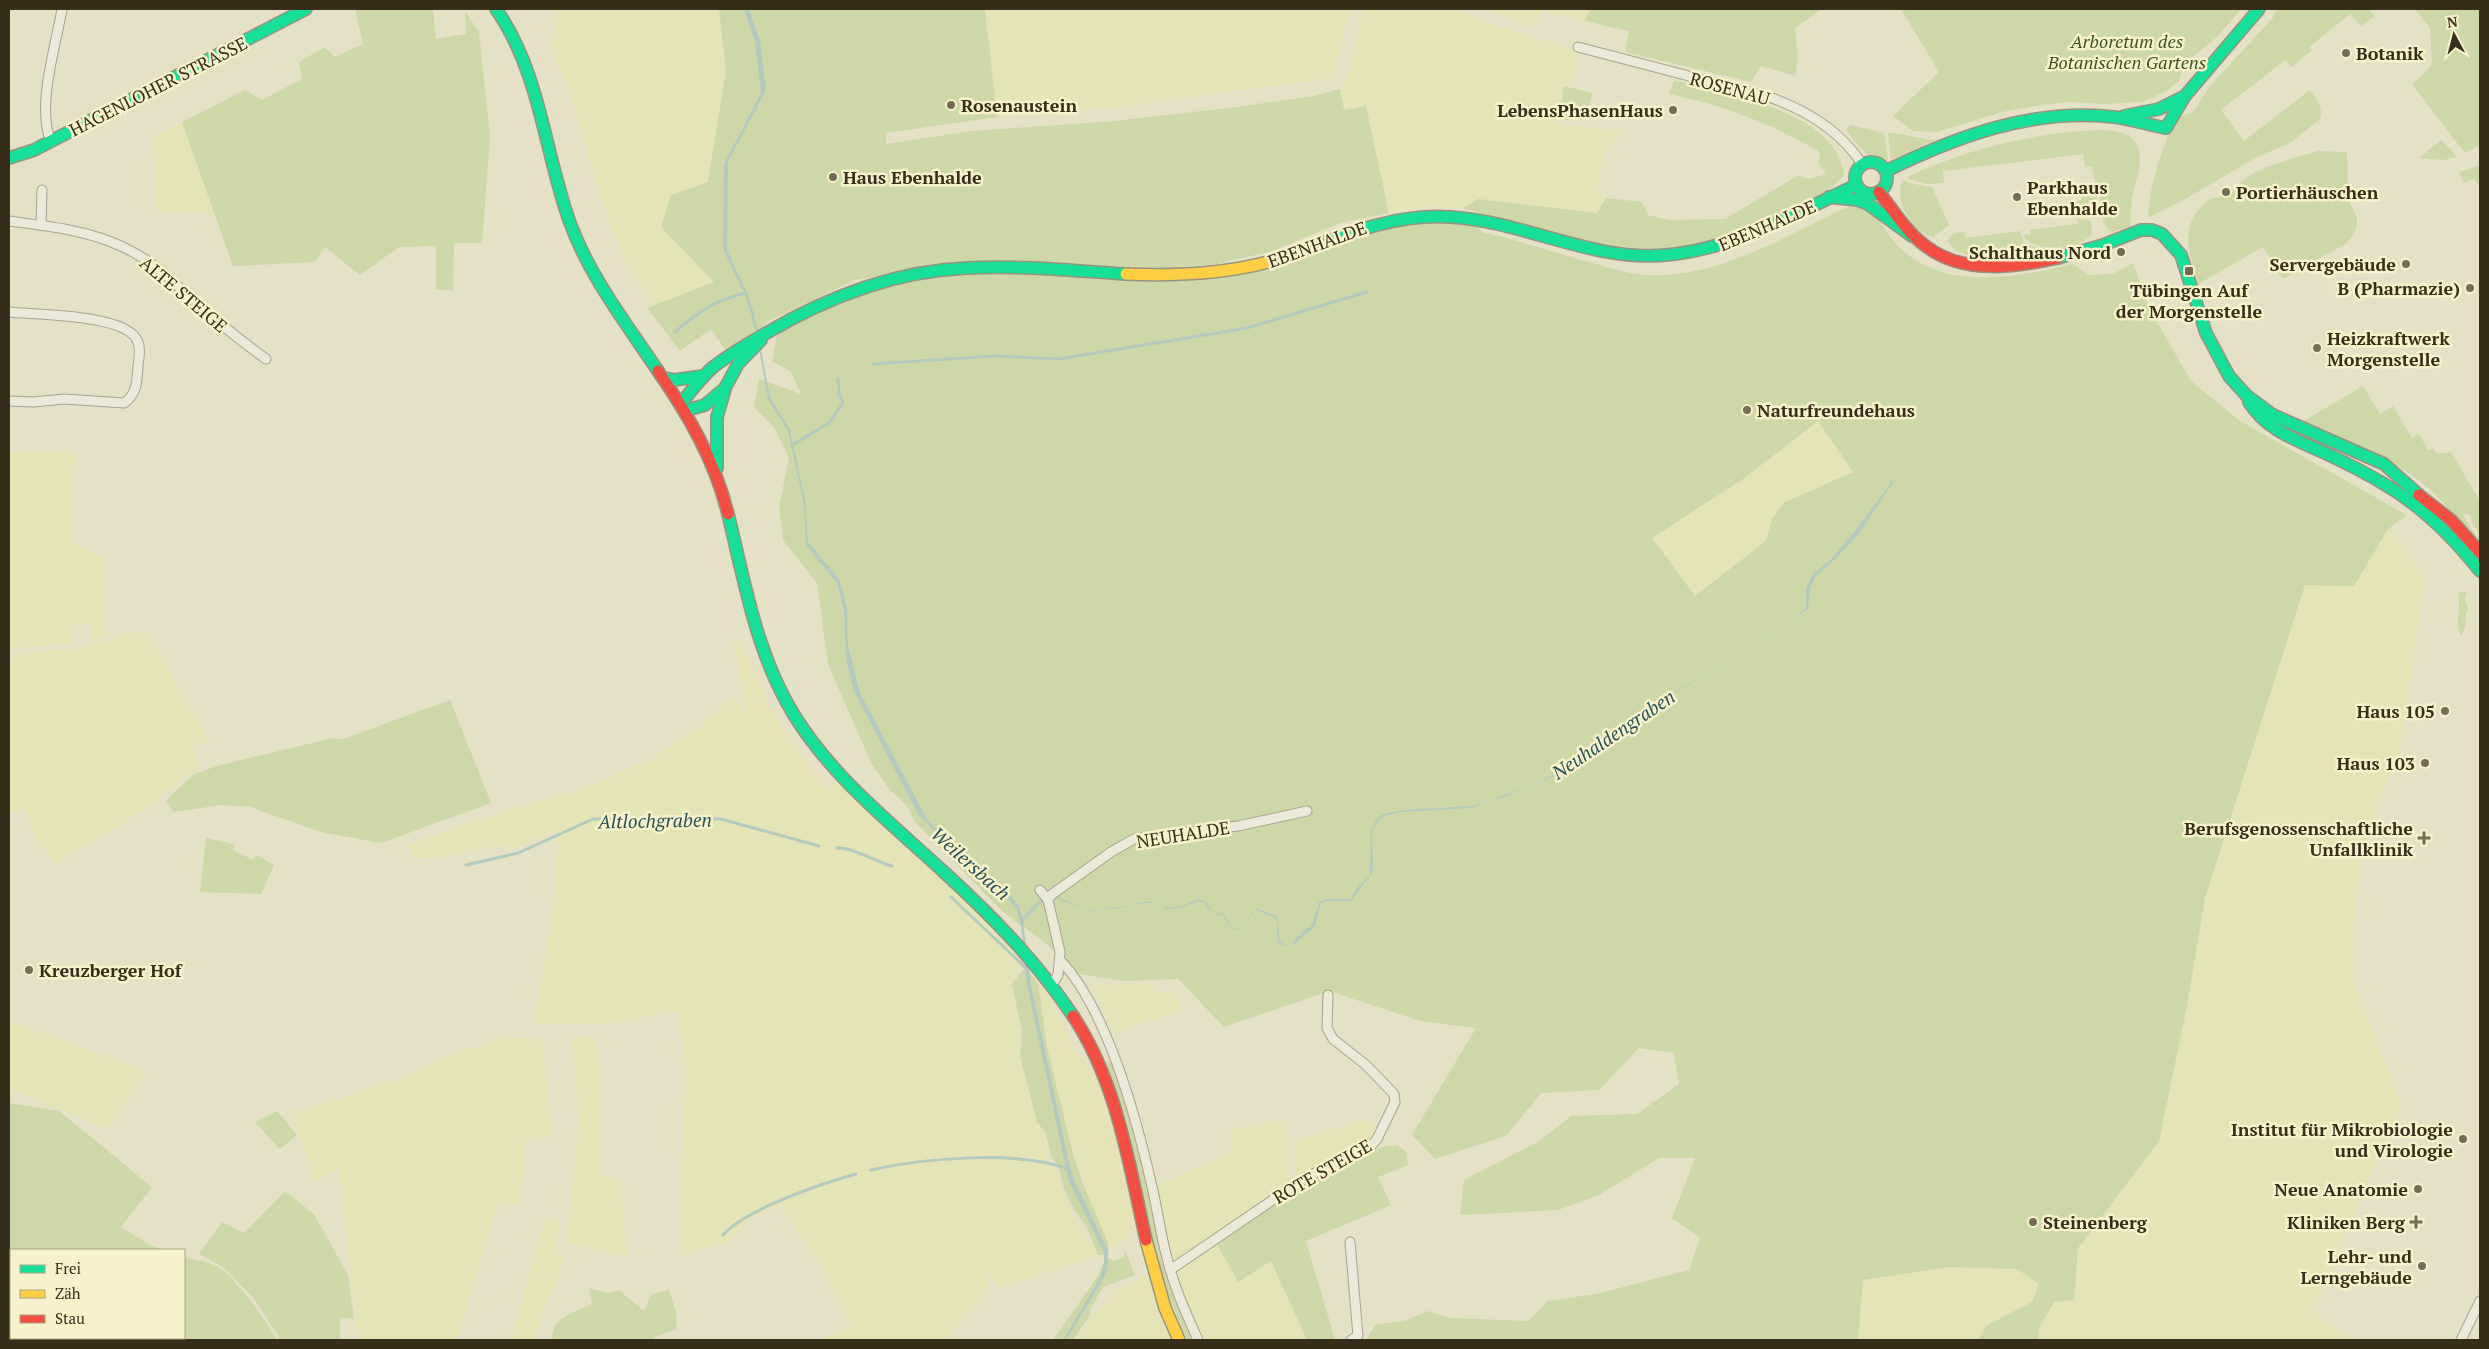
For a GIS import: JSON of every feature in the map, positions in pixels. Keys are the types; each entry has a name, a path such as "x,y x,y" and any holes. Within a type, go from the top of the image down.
{"street":[{"path":"50,142 46,124 47,93 62,9"},
{"name":"HAGENLOHER STRASSE","path":"9,158 27,153 50,142 306,9"},
{"path":"496,9 516,40 527,69 556,179 577,239 607,295 682,408 705,447 718,478 732,521 756,630 777,685 796,720 820,753 856,792 1000,923 1050,980 1084,1032 1111,1094 1124,1136 1152,1271 1178,1340"},
{"path":"2114,117 2166,128 2186,96 2259,9"},
{"name":"ROSENAU","path":"1578,47 1769,97 1794,106 1826,124 1862,164"},
{"path":"1886,171 1946,144 2002,126 2060,117 2114,117 2159,109 2186,96"},
{"path":"1876,162 1886,171 1886,184 1879,192 1864,193 1856,185 1854,175 1862,164 1876,162"},
{"name":"EBENHALDE","path":"682,408 703,376 744,345 800,314 842,294 891,279 929,271 997,267 1155,276 1214,272 1267,263 1376,223 1433,216 1487,222 1609,252 1645,256 1671,256 1736,242 1856,185"},
{"path":"41,225 42,190"},
{"path":"1879,192 1917,239"},
{"path":"1829,197 1859,200 1869,204 1879,210 1898,229 1917,239 1935,253 1952,260 1974,265 1994,266 2062,256 2104,245 2145,230 2165,235 2176,246 2206,333 2230,376 2246,395 2273,415 2384,464 2403,482 2451,520 2480,552"},
{"name":"ALTE STEIGE","path":"9,221 73,231 113,242 144,258 235,336 266,359"},
{"path":"9,312 107,322 132,332 138,341 139,350 136,391 131,399 124,403 64,399 33,402 9,401"},
{"name":"EBENHALDE","path":"682,408 705,405 725,388 738,364 772,330"},
{"path":"663,378 674,380 703,376"},
{"path":"718,478 716,436 718,410 725,388"},
{"path":"2246,395 2253,410 2279,432 2337,459 2410,502 2448,535 2480,571"},
{"name":"NEUHALDE","path":"1048,900 1051,895 1111,852 1134,839 1238,826 1307,811"},
{"path":"1040,890 1048,900 1060,960 1058,975 1050,980"},
{"path":"1060,960 1074,975 1100,1024 1128,1098 1153,1190 1170,1270 1198,1340"},
{"name":"ROTE STEIGE","path":"1170,1270 1305,1178 1370,1146 1378,1140 1395,1102 1394,1094 1366,1065 1333,1039 1327,1028 1328,995"},
{"path":"1350,1242 1358,1336 1351,1340"},
{"path":"2461,1340 2480,1301"}],"green space":[{"path":"355,9 433,9 436,39 466,34 465,11 479,32 490,136 482,243 454,243 453,291 436,289 436,246 399,247 360,275 325,247 315,262 233,266 182,122 245,90 262,100 302,79 299,62 325,47 335,57 363,44"},
{"path":"555,9 719,9 726,70 708,182 671,195 715,282 656,305 627,266 602,202 570,93 552,48 558,13"},
{"path":"719,9 985,9 997,117 886,133 886,144 972,131 1115,121 1237,107 1314,96 1340,89 1344,110 1366,106 1389,213 1340,223 1273,251 1204,267 1137,272 930,267 855,280 769,321 728,353 711,329 680,351 647,308 714,282 661,227 671,195 708,182 726,70"},
{"path":"985,9 1350,9 1332,78 1116,107 997,117"},
{"path":"1363,9 1452,9 1509,30 1578,51 1572,84 1564,83 1559,119 1556,125 1622,130 1604,155 1597,189 1606,198 1597,213 1478,199 1463,208 1427,207 1389,213 1366,106 1344,110 1340,89 1349,73"},
{"path":"1483,9 1590,9 1585,21 1541,10 1535,27"},
{"path":"1590,9 1822,9 1795,28 1798,57 1795,76 1761,66 1751,82 1625,52 1629,31 1585,21"},
{"name":"Arboretum des Botanischen Gartens","path":"1901,9 2241,9 2217,37 2183,67 2179,81 2165,92 2142,102 2105,104 2068,102 2036,106 2002,112 1937,132 1913,131 1893,116 1939,72"},
{"path":"2277,9 2369,9 2375,16 2361,26 2350,14 2309,47 2312,50 2292,67 2285,60 2221,110 2244,141 2310,90 2320,108 2320,119 2290,143 2257,157 2187,198 2148,218 2150,196 2158,163 2171,128 2182,116 2193,112 2209,87 2272,19"},
{"path":"2415,9 2480,9 2480,145 2465,153 2412,84 2427,71 2432,63 2430,28"},
{"path":"1674,80 1748,99 1775,108 1800,120 1821,134 1836,152 1844,174 1832,188 1816,198 1749,230 1715,242 1683,248 1619,247 1588,242 1463,208 1478,199 1597,213 1606,198 1642,202 1648,215 1669,220 1725,219 1799,175 1809,179 1826,174 1818,162 1820,156 1818,151 1783,132 1746,116 1707,103 1669,94"},
{"path":"1564,86 1593,93 1586,113 1570,120 1559,119"},
{"path":"182,122 216,218 206,213 157,213 153,136"},
{"path":"1850,125 1884,133 1888,160 1875,158 1864,151 1846,130"},
{"path":"2105,130 2119,132 2129,136 2136,143 2140,160 2132,199 2131,226 2112,232 2105,225 2092,167 2085,167 2083,154 1943,171 1944,183 1928,184 1908,179 1909,176 1930,167 1993,146 2035,137"},
{"path":"1888,133 1900,134 1935,140 1891,160"},
{"path":"2441,140 2457,157 2443,160 2419,158"},
{"path":"2318,151 2347,152 2348,199 2357,218 2357,227 2345,244 2283,279 2263,247 2198,284 2188,240 2189,229 2199,210 2211,199 2233,191 2243,180 2260,170 2279,162"},
{"path":"2480,165 2480,182 2478,184 2473,179 2464,183 2459,172"},
{"path":"1903,180 1932,187 1949,225 1933,237 1918,229 1906,215 1901,197"},
{"path":"2091,185 2097,192 2098,212 2076,210 2075,201 2082,200 2081,194 2086,194 2085,187"},
{"path":"1850,206 1872,213 1901,249 1920,263 1940,271 1961,276 1984,278 2006,276 2073,264 2089,275 2113,274 2133,263 2150,310 2191,381 2240,421 2407,515 2388,529 2354,586 2305,585 2205,898 2186,1011 2159,1141 2078,1248 2074,1300 2054,1302 2039,1328 2038,1340 1978,1340 1986,1326 2032,1302 2039,1284 2017,1269 1949,1267 1863,1280 1858,1340 1366,1340 1375,1325 1407,1320 1427,1311 1450,1318 1528,1321 1548,1301 1596,1294 1689,1270 1700,1238 1672,1218 1695,1158 1659,1158 1599,1195 1558,1210 1460,1215 1464,1180 1538,1142 1571,1116 1637,1114 1679,1084 1674,1053 1639,1048 1599,1090 1541,1093 1506,1136 1435,1159 1412,1135 1476,1028 1420,1021 1329,991 1224,1027 1178,979 1124,981 1078,974 1043,941 1003,912 915,822 907,806 890,790 871,763 828,664 817,583 783,540 779,507 789,458 774,427 754,407 759,379 801,394 791,372 772,361 779,325 800,314 929,271 1214,273 1376,223 1471,219 1482,232 1609,268 1648,275 1675,274 1702,270 1727,262 1777,241","holes":["1818,421 1853,472 1783,503 1772,519 1766,541 1695,596 1652,538 1743,479"]},
{"path":"2077,219 2091,221 2092,234 2077,244 2069,247 2050,248 2032,244 2025,239 2024,235 2031,234 2030,230 2078,224"},
{"path":"1964,231 1966,238 2020,231 2024,242 2045,251 1999,258 1975,257 1954,249 1947,241 1953,234"},
{"path":"2363,386 2380,414 2393,406 2412,438 2419,434 2428,450 2433,448 2437,454 2451,452 2480,501 2480,536 2470,518 2473,516 2462,513 2480,543 2480,548 2436,495 2406,471 2372,452 2302,422"},
{"path":"1818,421 1853,472 1784,503 1772,519 1766,541 1694,596 1652,537 1743,479"},
{"path":"9,451 75,452 70,542 106,559 106,636 92,640 92,625 70,625 71,643 24,647 9,651"},
{"path":"2388,528 2425,578 2399,754 2373,816 2360,861 2353,934 2354,984 2400,1101 2396,1124 2378,1155 2324,1288 2312,1310 2344,1336 2356,1340 2038,1340 2039,1329 2054,1302 2074,1300 2078,1248 2159,1141 2186,1011 2205,898 2305,585 2354,585"},
{"path":"2465,591 2468,609 2465,629 2461,635 2458,626 2458,597 2460,592"},
{"path":"145,629 209,742 191,747 199,766 139,813 56,863 35,837 26,809 9,814 9,658 23,653 75,649"},
{"path":"733,639 739,639 767,702 791,743 827,789 836,780 882,824 920,849 1026,958 1017,968 1011,985 1020,1032 1019,1057 1037,1122 1045,1133 1048,1143 1046,1162 1059,1175 1062,1192 1071,1212 1098,1256 999,1288 988,1273 987,1292 966,1314 946,1340 815,1340 851,1327 820,1264 780,1205 750,1219 729,1241 682,1255 681,1182 686,1070 678,1010 609,1024 534,1025 554,906 558,831 509,850 507,844 436,858 413,857 410,845 452,828 599,783 654,757 697,729 732,697 746,712"},
{"path":"450,700 491,803 381,843 321,832 250,807 222,805 173,812 166,800 193,775 217,766 333,738 343,739"},
{"path":"206,838 234,844 233,850 253,860 256,855 274,865 261,894 200,892"},
{"path":"1025,967 1038,983 1047,1047 1072,1150 1081,1179 1108,1243 1109,1252 1103,1255 1098,1255 1087,1228 1074,1210 1064,1189 1059,1168 1051,1157 1046,1133 1037,1122 1020,1056 1022,1032 1012,984"},
{"path":"1039,984 1045,989 1071,1045 1096,1077 1111,1113 1135,1220 1134,1227 1126,1238 1113,1248 1108,1243 1096,1217 1073,1150 1047,1047"},
{"path":"1151,984 1155,991 1174,993 1183,1010 1114,1033 1092,985"},
{"path":"9,1021 146,1071 108,1129 9,1089"},
{"path":"572,1037 596,1037 601,1091 600,1176 620,1179 627,1256 567,1243 579,1121"},
{"path":"502,1038 542,1039 552,1136 525,1140 521,1202 497,1205 457,1340 358,1340 339,1168 315,1182 292,1112 332,1101 413,1073 454,1053"},
{"path":"1112,1060 1141,1150 1195,1340 1186,1340 1155,1259 1127,1121 1106,1063"},
{"path":"9,1103 59,1111 152,1187 121,1227 151,1246 161,1249 10,1249 10,1339 185,1339 185,1257 213,1265 227,1274 267,1323 277,1340 9,1340"},
{"path":"277,1111 297,1135 280,1149 255,1122"},
{"path":"1364,1119 1377,1128 1371,1141 1296,1178 1292,1142"},
{"path":"1282,1120 1285,1122 1290,1177 1288,1183 1177,1262 1171,1262 1157,1185 1232,1152 1232,1129"},
{"path":"1397,1145 1406,1152 1408,1165 1378,1177 1391,1205 1306,1241 1335,1340 1307,1340 1271,1261 1238,1282 1217,1244 1312,1180 1382,1147"},
{"path":"285,1191 314,1214 348,1275 354,1319 340,1318 340,1340 281,1340 253,1297 223,1267 199,1254 222,1222 244,1233"},
{"path":"545,1219 560,1222 554,1253 566,1256 532,1340 511,1340"},
{"path":"1217,1244 1238,1282 1271,1261 1307,1340 1201,1340 1177,1281 1177,1275 1180,1268"},
{"path":"1125,1250 1135,1275 1103,1287 1090,1309 1091,1314 1073,1340 1053,1340 1098,1276 1103,1264 1110,1258 1114,1261 1124,1257"},
{"path":"1949,1267 2017,1269 2039,1284 2032,1302 1986,1326 1978,1340 1858,1340 1863,1279"},
{"path":"1152,1271 1179,1340 1077,1340 1090,1320 1118,1291"},
{"path":"589,1288 608,1293 619,1290 644,1311 651,1294 669,1290 676,1312 677,1329 655,1337 654,1340 552,1340 553,1332 560,1320 592,1304"}],"water":[{"name":"Weilersbach","path":"744,9 749,9 760,41 766,90 728,162 727,250 754,313 770,397 790,430 805,500 808,542 839,579 843,592 847,608 848,645 860,693 928,821 1010,894 1019,906 1022,918 1045,897 1050,896 1056,897 1078,907 1054,897 1046,898 1023,921 1031,985 1069,1163 1074,1180 1108,1250 1105,1276 1066,1340 1063,1340 1101,1276 1104,1253 1069,1181 1027,984 1021,927 1017,910 1006,896 947,844 918,814 854,691 846,659 844,610 837,583 806,545 804,504 788,431 768,399 756,333 747,299 723,249 724,164 761,93 755,42"},
{"path":"1898,477 1893,483 1901,478 1892,484 1858,535 1815,577 1810,588 1808,609 1784,624 1806,609 1806,589 1812,575 1831,559 1854,532 1889,486 1891,482 1889,478 1893,482"},
{"path":"1742,651 1610,734 1555,776 1531,785 1554,775 1609,733"},
{"path":"1531,785 1504,797 1488,801"},
{"path":"1488,801 1471,808 1402,812 1384,816 1377,822 1372,832 1373,871 1383,858 1352,900 1321,903 1315,926 1296,943 1285,946 1278,942 1277,921 1274,916 1267,915 1257,909 1277,917 1280,941 1285,945 1299,940 1309,929 1319,902 1327,899 1351,899 1356,889 1370,875 1371,832 1376,820 1383,814 1406,810 1472,806"},
{"path":"1201,900 1207,903 1213,913 1224,914 1230,925 1236,929 1242,927 1236,930 1229,925 1223,915 1212,913 1205,903 1199,901 1179,908 1168,909 1159,904 1174,908"},
{"path":"1146,902 1156,903 1147,903 1129,905"},
{"path":"1129,905 1119,908 1102,909"},
{"path":"1254,910 1256,910 1242,927"}],"waterway":[{"path":"873,364 994,356 1059,359 1247,328 1367,292"},
{"path":"675,332 691,318 716,303 746,293"},
{"path":"792,445 829,423 843,403 839,393 838,379"},
{"name":"Altlochgraben","path":"466,865 518,853 593,819 721,819 819,846"},
{"name":"Altlochgraben","path":"837,848 857,852 892,866"},
{"name":"Altlochgraben","path":"951,897 1028,970"},
{"name":"Neuhaldengraben","path":"1295,942 1308,929"},
{"path":"871,1170 917,1162 970,1158 1023,1159 1068,1169"},
{"path":"723,1235 734,1225 766,1207 805,1190 856,1174"}],"traffic: fast":[{"path":"9,158 34,150 306,9"},
{"path":"496,9 511,33 532,85 560,193 577,241 609,298 658,371"},
{"path":"1886,171 1968,136 2025,121 2084,115 2114,117 2166,128 2185,96 2259,9"},
{"path":"2124,116 2159,109 2183,97"},
{"path":"1871,162 1883,166 1887,178 1883,190 1871,194 1859,190 1855,178 1859,166 1871,162"},
{"path":"1279,259 1384,223 1428,217 1477,220 1611,253 1638,256 1666,255 1716,246 1740,238 1764,229 1856,185"},
{"path":"1829,197 1857,200 1868,204 1912,236"},
{"path":"2058,258 2103,245 2141,230 2152,230 2162,234 2181,255 2206,333 2229,376 2246,395 2273,415 2384,464 2419,495"},
{"path":"680,405 712,368 744,346 811,309 836,298 887,281 940,270 987,267 1126,274"},
{"path":"684,411 705,405 725,388 738,364 761,340"},
{"path":"663,378 674,380 703,376"},
{"path":"717,468 717,417 725,389"},
{"path":"2249,402 2256,412 2274,428 2363,472 2411,502 2448,534 2480,571"},
{"path":"728,514 746,592 770,667 794,715 809,738 864,799 997,923 1045,977 1073,1016"}],"traffic: slow":[{"path":"1126,274 1165,275 1203,273 1241,268 1279,259"},
{"path":"1146,1240 1165,1308 1179,1340"}],"traffic: jam":[{"path":"1879,192 1913,235 1927,247 1957,262 1974,265 2008,266 2058,258"},
{"path":"658,371 700,440 723,494 728,514"},
{"path":"2419,495 2451,520 2480,552"},
{"path":"1073,1016 1101,1068 1111,1096 1120,1124 1146,1240"}],"place":[{"name":"Botanik","path":"2346,53"},
{"name":"Rosenaustein","path":"951,105"},
{"name":"LebensPhasenHaus","path":"1673,110"},
{"name":"Haus Ebenhalde","path":"833,177"},
{"name":"Portierhäuschen","path":"2226,192"},
{"name":"Parkhaus Ebenhalde","path":"2017,197"},
{"name":"Schalthaus Nord","path":"2121,252"},
{"name":"Servergebäude","path":"2406,264"},
{"name":"Tübingen Auf der Morgenstelle","path":"2189,271"},
{"name":"B (Pharmazie)","path":"2470,288"},
{"name":"Heizkraftwerk Morgenstelle","path":"2317,348"},
{"name":"Naturfreundehaus","path":"1747,410"},
{"name":"Haus 105","path":"2445,711"},
{"name":"Haus 103","path":"2425,763"},
{"name":"Berufsgenossenschaftliche Unfallklinik","path":"2424,838"},
{"name":"Kreuzberger Hof","path":"29,970"},
{"name":"Institut für Mikrobiologie und Virologie","path":"2463,1139"},
{"name":"Neue Anatomie","path":"2418,1189"},
{"name":"Steinenberg","path":"2033,1222"},
{"name":"Kliniken Berg","path":"2416,1222"},
{"name":"Lehr- und Lerngebäude","path":"2422,1266"}]}
